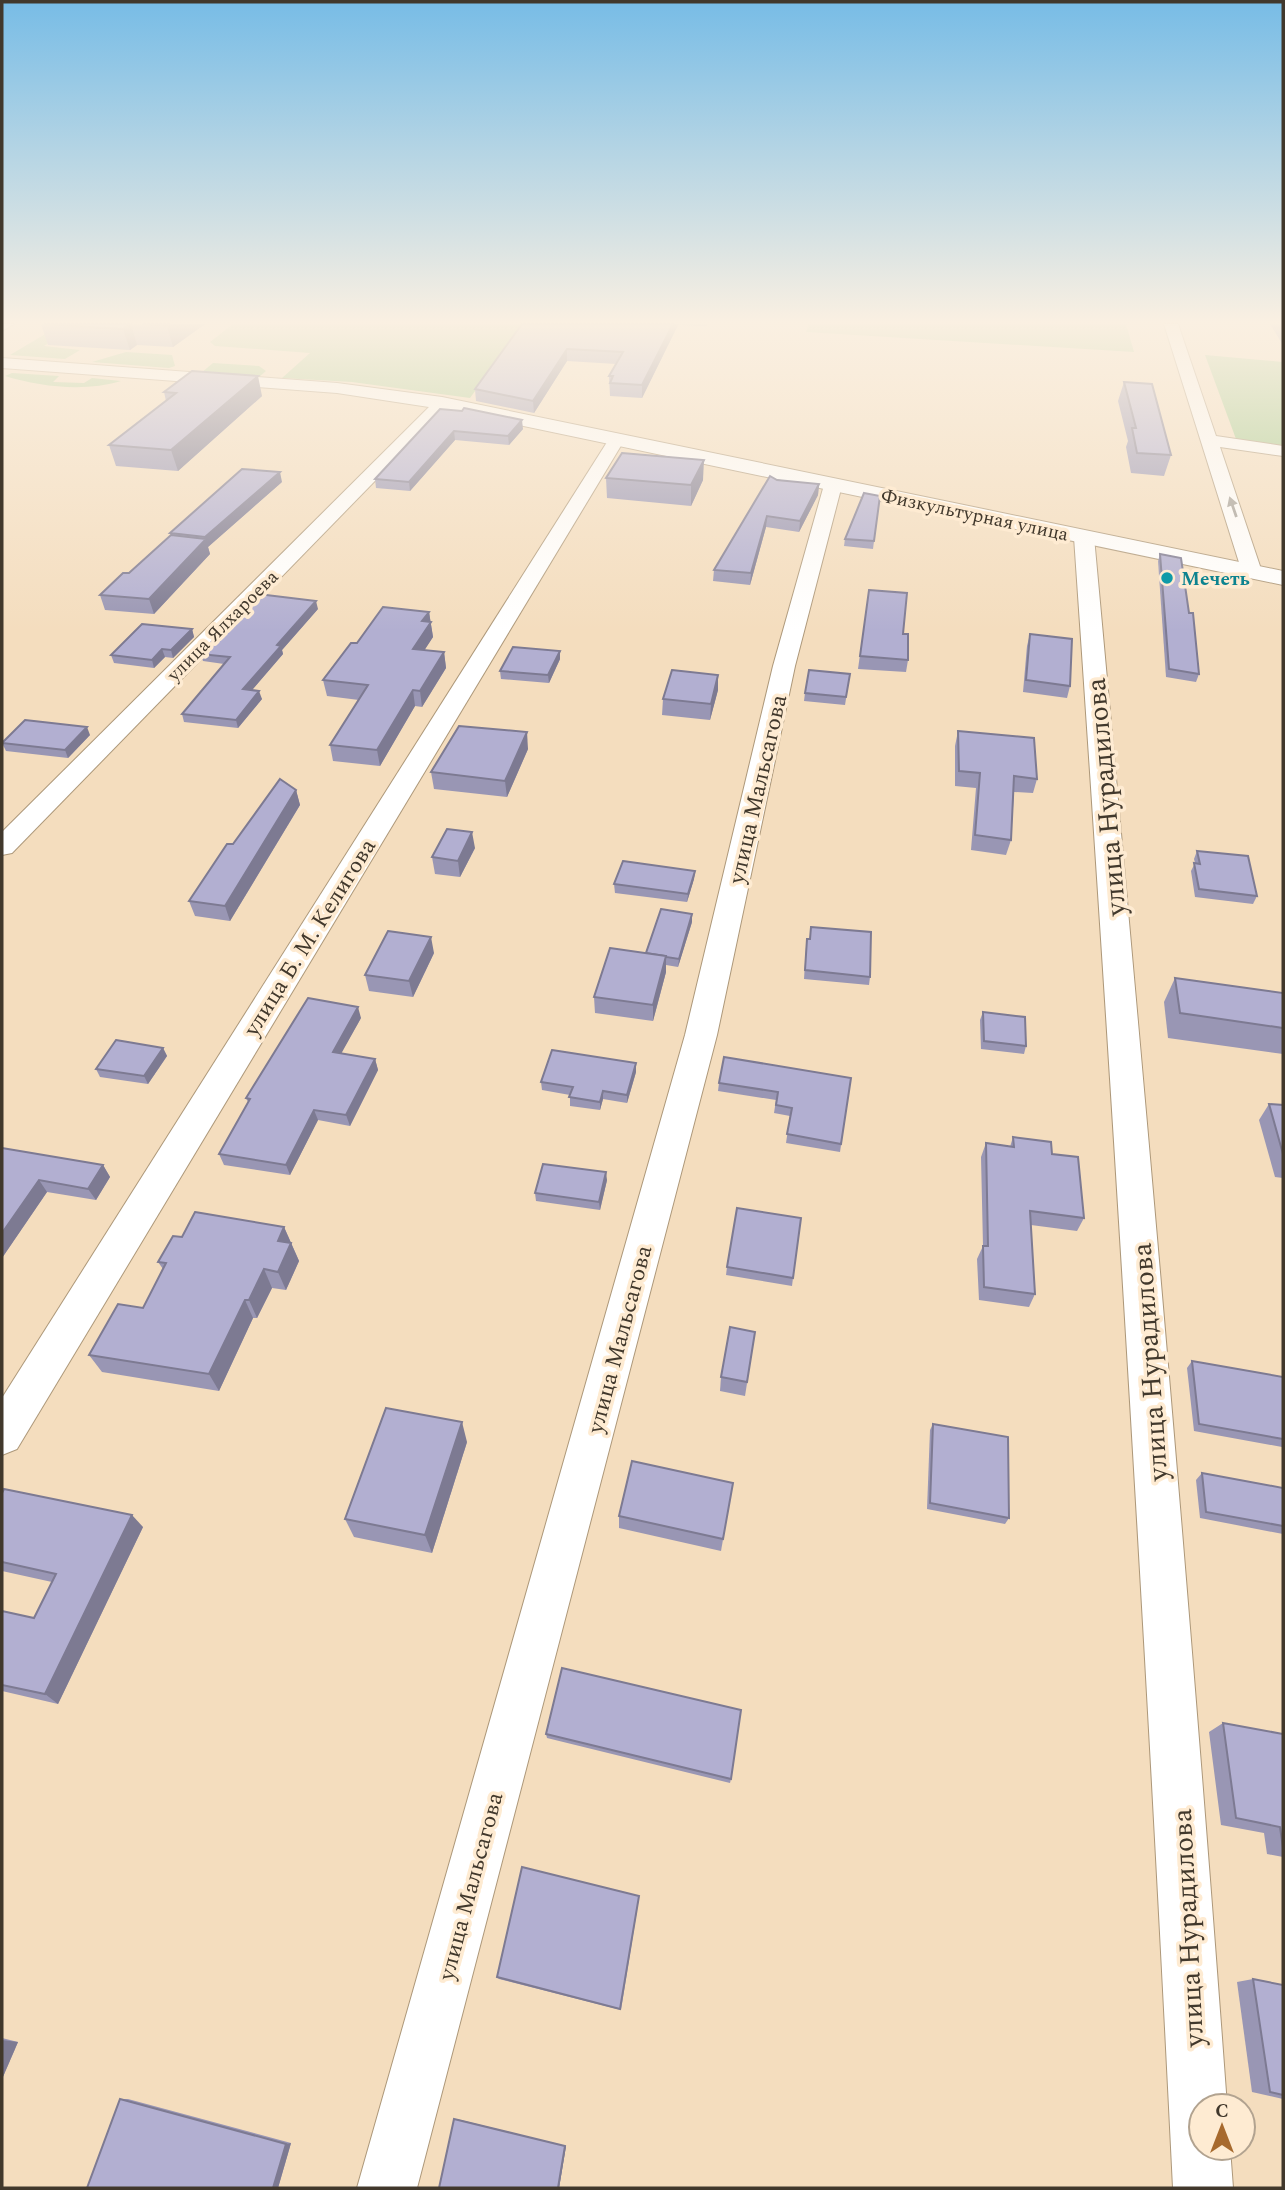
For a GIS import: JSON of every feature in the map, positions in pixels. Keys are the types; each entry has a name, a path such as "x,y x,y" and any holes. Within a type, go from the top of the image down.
{"main road":[{"name":"Физкультурная улица","path":"555,426 1084,537 1224,556 1252,572 1283,578"}],"street":[{"name":"улица Ялхароева","path":"2,847 419,426"},
{"path":"1186,426 1196,458"},
{"path":"1205,426 1252,572"},
{"name":"улица Б. М. Келигова","path":"2,1435 617,439"},
{"path":"1210,440 1283,451"},
{"name":"улица Мальсагова","path":"387,2188 701,1035 784,666 833,485"},
{"name":"улица Нурадилова","path":"1084,537 1133,1142 1171,1668 1203,2188"}],"green space":[{"path":"1231,426 1283,426 1283,446 1236,439"}],"building":[{"path":"133,426 199,426 171,450 109,445"},
{"path":"424,426 517,426 508,436 454,431 409,482 375,479"},
{"path":"1163,426 1171,455 1137,453 1132,428"},
{"path":"622,453 704,460 691,485 606,478"},
{"path":"242,469 280,472 205,537 170,533"},
{"path":"770,476 777,480 819,484 800,521 767,516 751,573 714,570"},
{"path":"864,493 880,496 874,541 845,539"},
{"path":"171,535 206,539 149,599 100,595 123,573 129,573"},
{"path":"1160,554 1181,558 1189,613 1193,613 1199,674 1169,669"},
{"path":"869,590 907,593 903,634 908,634 908,660 860,656"},
{"path":"258,594 316,601 243,689 259,691 236,720 182,714 230,657 200,654"},
{"path":"383,607 429,612 422,621 431,622 413,649 444,652 420,691 413,690 377,750 330,745 368,685 323,680 351,643 357,643"},
{"path":"142,624 192,629 171,650 162,649 152,660 111,655"},
{"path":"1030,634 1072,639 1070,686 1026,680"},
{"path":"513,647 560,651 548,675 500,671"},
{"path":"672,670 718,675 711,704 663,699"},
{"path":"809,670 850,674 846,697 805,693"},
{"path":"25,720 87,727 65,750 2,743"},
{"path":"459,726 527,732 505,781 431,772"},
{"path":"958,731 1034,738 1037,779 1014,776 1011,840 975,835 980,773 959,771"},
{"path":"280,779 296,790 225,906 189,901 227,844 233,844"},
{"path":"447,829 472,832 458,861 432,857"},
{"path":"1197,851 1248,856 1257,896 1199,889 1194,863 1200,864"},
{"path":"623,861 695,871 688,894 614,884"},
{"path":"661,909 692,914 679,959 646,953"},
{"path":"811,927 871,932 870,977 805,970 807,939 810,939"},
{"path":"388,931 431,937 409,981 365,975"},
{"path":"610,948 666,956 653,1005 594,997"},
{"path":"1175,978 1283,993 1283,1028 1180,1013"},
{"path":"308,998 358,1007 333,1052 375,1059 346,1115 314,1110 286,1165 219,1154 250,1099 246,1098"},
{"path":"983,1012 1025,1017 1026,1046 984,1041"},
{"path":"116,1040 163,1048 144,1076 96,1069"},
{"path":"552,1050 636,1063 627,1095 603,1091 600,1102 569,1097 573,1087 541,1082"},
{"path":"724,1057 851,1078 841,1144 787,1134 792,1108 776,1105 778,1092 719,1083"},
{"path":"1269,1104 1283,1105 1283,1154"},
{"path":"1013,1137 1051,1142 1052,1154 1078,1157 1084,1218 1030,1211 1035,1294 984,1287 983,1246 988,1246 986,1143 1014,1147"},
{"path":"2,1148 103,1165 88,1189 39,1180 2,1233"},
{"path":"543,1164 606,1172 599,1202 535,1193"},
{"path":"737,1208 801,1218 793,1278 727,1267"},
{"path":"195,1212 284,1227 278,1241 291,1243 278,1272 264,1269 249,1300 245,1300 209,1374 89,1355 118,1304 143,1308 166,1263 158,1262 173,1236 182,1237"},
{"path":"730,1327 755,1332 747,1382 721,1377"},
{"path":"1192,1361 1283,1377 1283,1439 1199,1424"},
{"path":"386,1408 462,1422 425,1535 345,1519"},
{"path":"933,1424 1008,1437 1009,1518 930,1503"},
{"path":"632,1461 733,1483 723,1539 619,1516"},
{"path":"1202,1473 1283,1488 1283,1526 1206,1512"},
{"path":"4,1489 132,1515 45,1694 2,1685 2,1611 34,1618 56,1574 2,1562"},
{"path":"562,1668 741,1710 731,1779 546,1734"},
{"path":"1223,1723 1283,1734 1283,1848 1280,1827 1236,1818"},
{"path":"522,1867 639,1896 620,2009 497,1977"},
{"path":"1253,1979 1283,1985 1283,2095 1270,2092"},
{"path":"120,2099 286,2144 273,2188 87,2188"},
{"path":"454,2119 565,2146 558,2188 439,2188"}],"place":[{"name":"Мечеть","path":"1167,578"}]}
